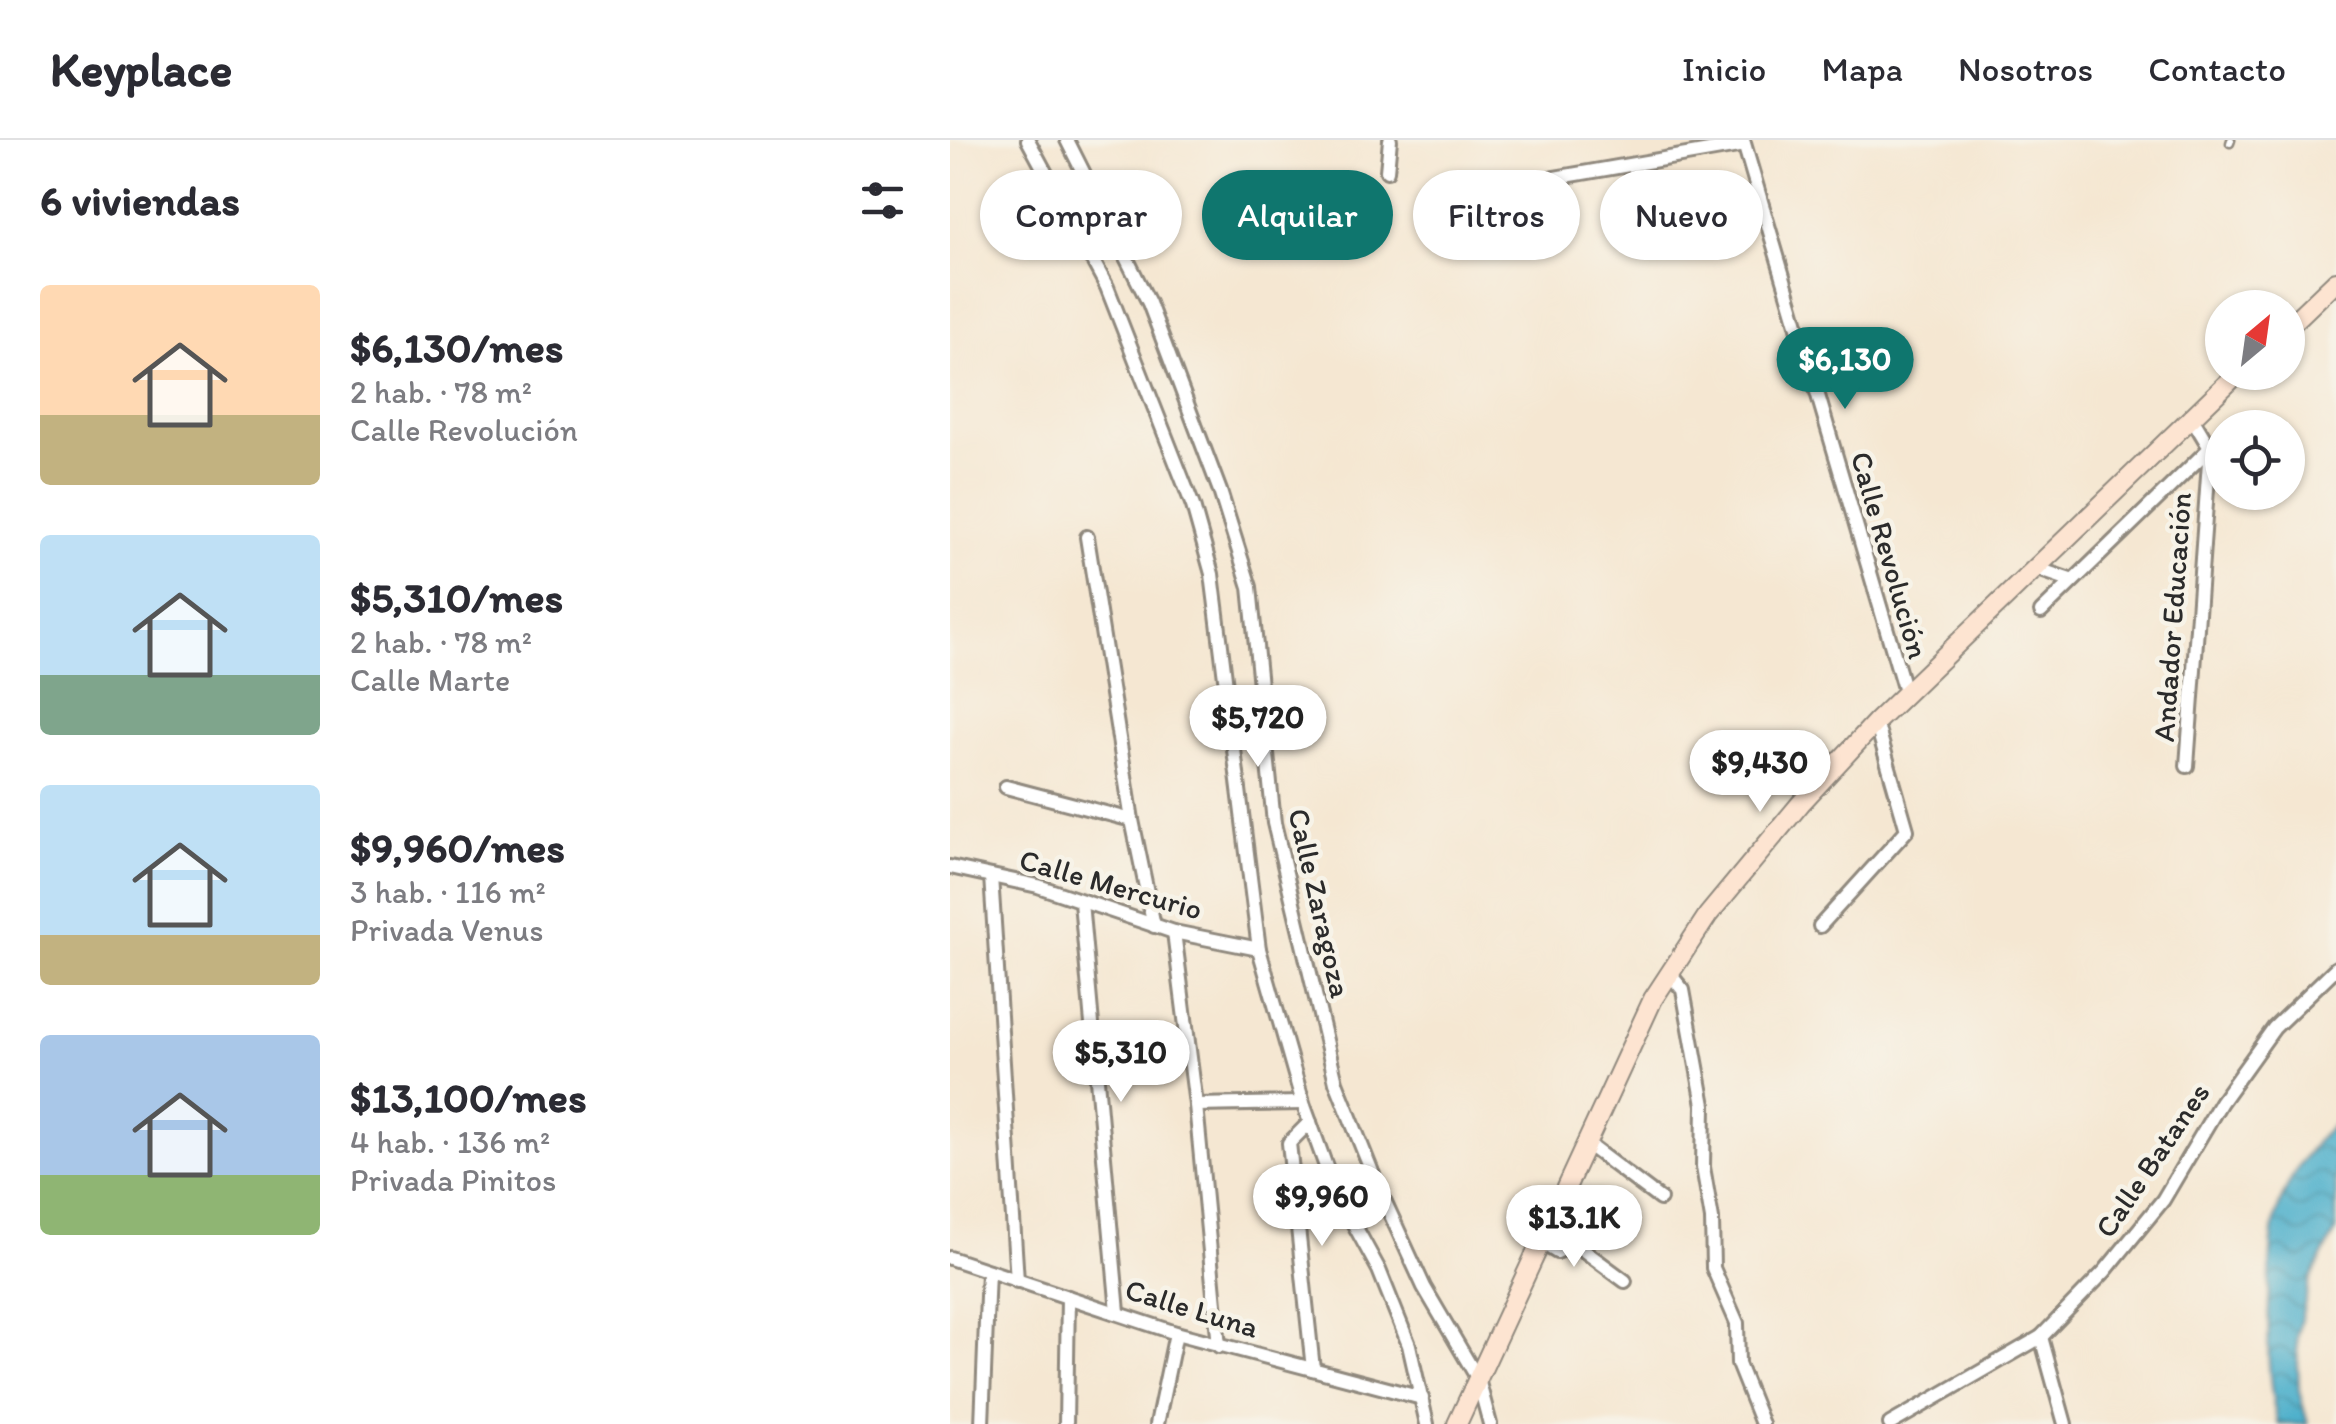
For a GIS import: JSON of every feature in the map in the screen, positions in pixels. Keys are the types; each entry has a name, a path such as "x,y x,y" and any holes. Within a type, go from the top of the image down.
{"main road":[{"path":"2305,311 2336,281"},
{"path":"1457,1424 1653,998 1708,915 1801,803 1876,722 2221,390"}],"street":[{"path":"1028,140 1107,286 1193,506 1212,574 1259,949 1310,1122 1333,1186 1379,1270 1409,1345 1427,1424"},
{"name":"Calle Zaragoza","path":"1068,140 1149,303 1220,491 1250,587 1274,823 1336,1082 1424,1287 1478,1380 1490,1424"},
{"path":"1387,170 1390,140"},
{"path":"1580,173 1744,143"},
{"name":"Calle Revolución","path":"1744,143 1906,696"},
{"path":"2192,418 2205,440"},
{"path":"2041,612 2205,453"},
{"name":"Andador Educación","path":"2187,766 2206,510"},
{"path":"1087,537 1132,820 1154,926"},
{"path":"2038,569 2070,580"},
{"path":"1820,926 1907,830 1876,722"},
{"path":"1006,786 1132,820"},
{"name":"Calle Mercurio","path":"950,867 1038,886 1174,932 1259,949"},
{"path":"991,876 1017,1281"},
{"path":"1081,902 1118,1312"},
{"path":"1174,932 1196,1105 1219,1346"},
{"name":"Calle Batanes","path":"1890,1424 2041,1337 2106,1271 2163,1200 2221,1102 2274,1028 2336,968"},
{"path":"1668,973 1682,990 1704,1106 1703,1168 1712,1219 1713,1268 1737,1323 1738,1364 1762,1424"},
{"path":"1196,1105 1303,1102"},
{"path":"1310,1122 1289,1143 1314,1369"},
{"path":"1586,1144 1660,1200"},
{"path":"1542,1243 1557,1252 1575,1244 1624,1282"},
{"name":"Calle Luna","path":"950,1258 1219,1346 1422,1398"},
{"path":"982,1424 988,1271"},
{"path":"1066,1424 1068,1297"},
{"path":"1157,1424 1176,1333"},
{"path":"2041,1337 2065,1424"}],"water":[{"path":"2336,1122 2336,1231 2310,1280 2297,1336 2299,1391 2308,1424 2278,1424 2268,1350 2274,1228 2293,1176 2308,1152"}]}
